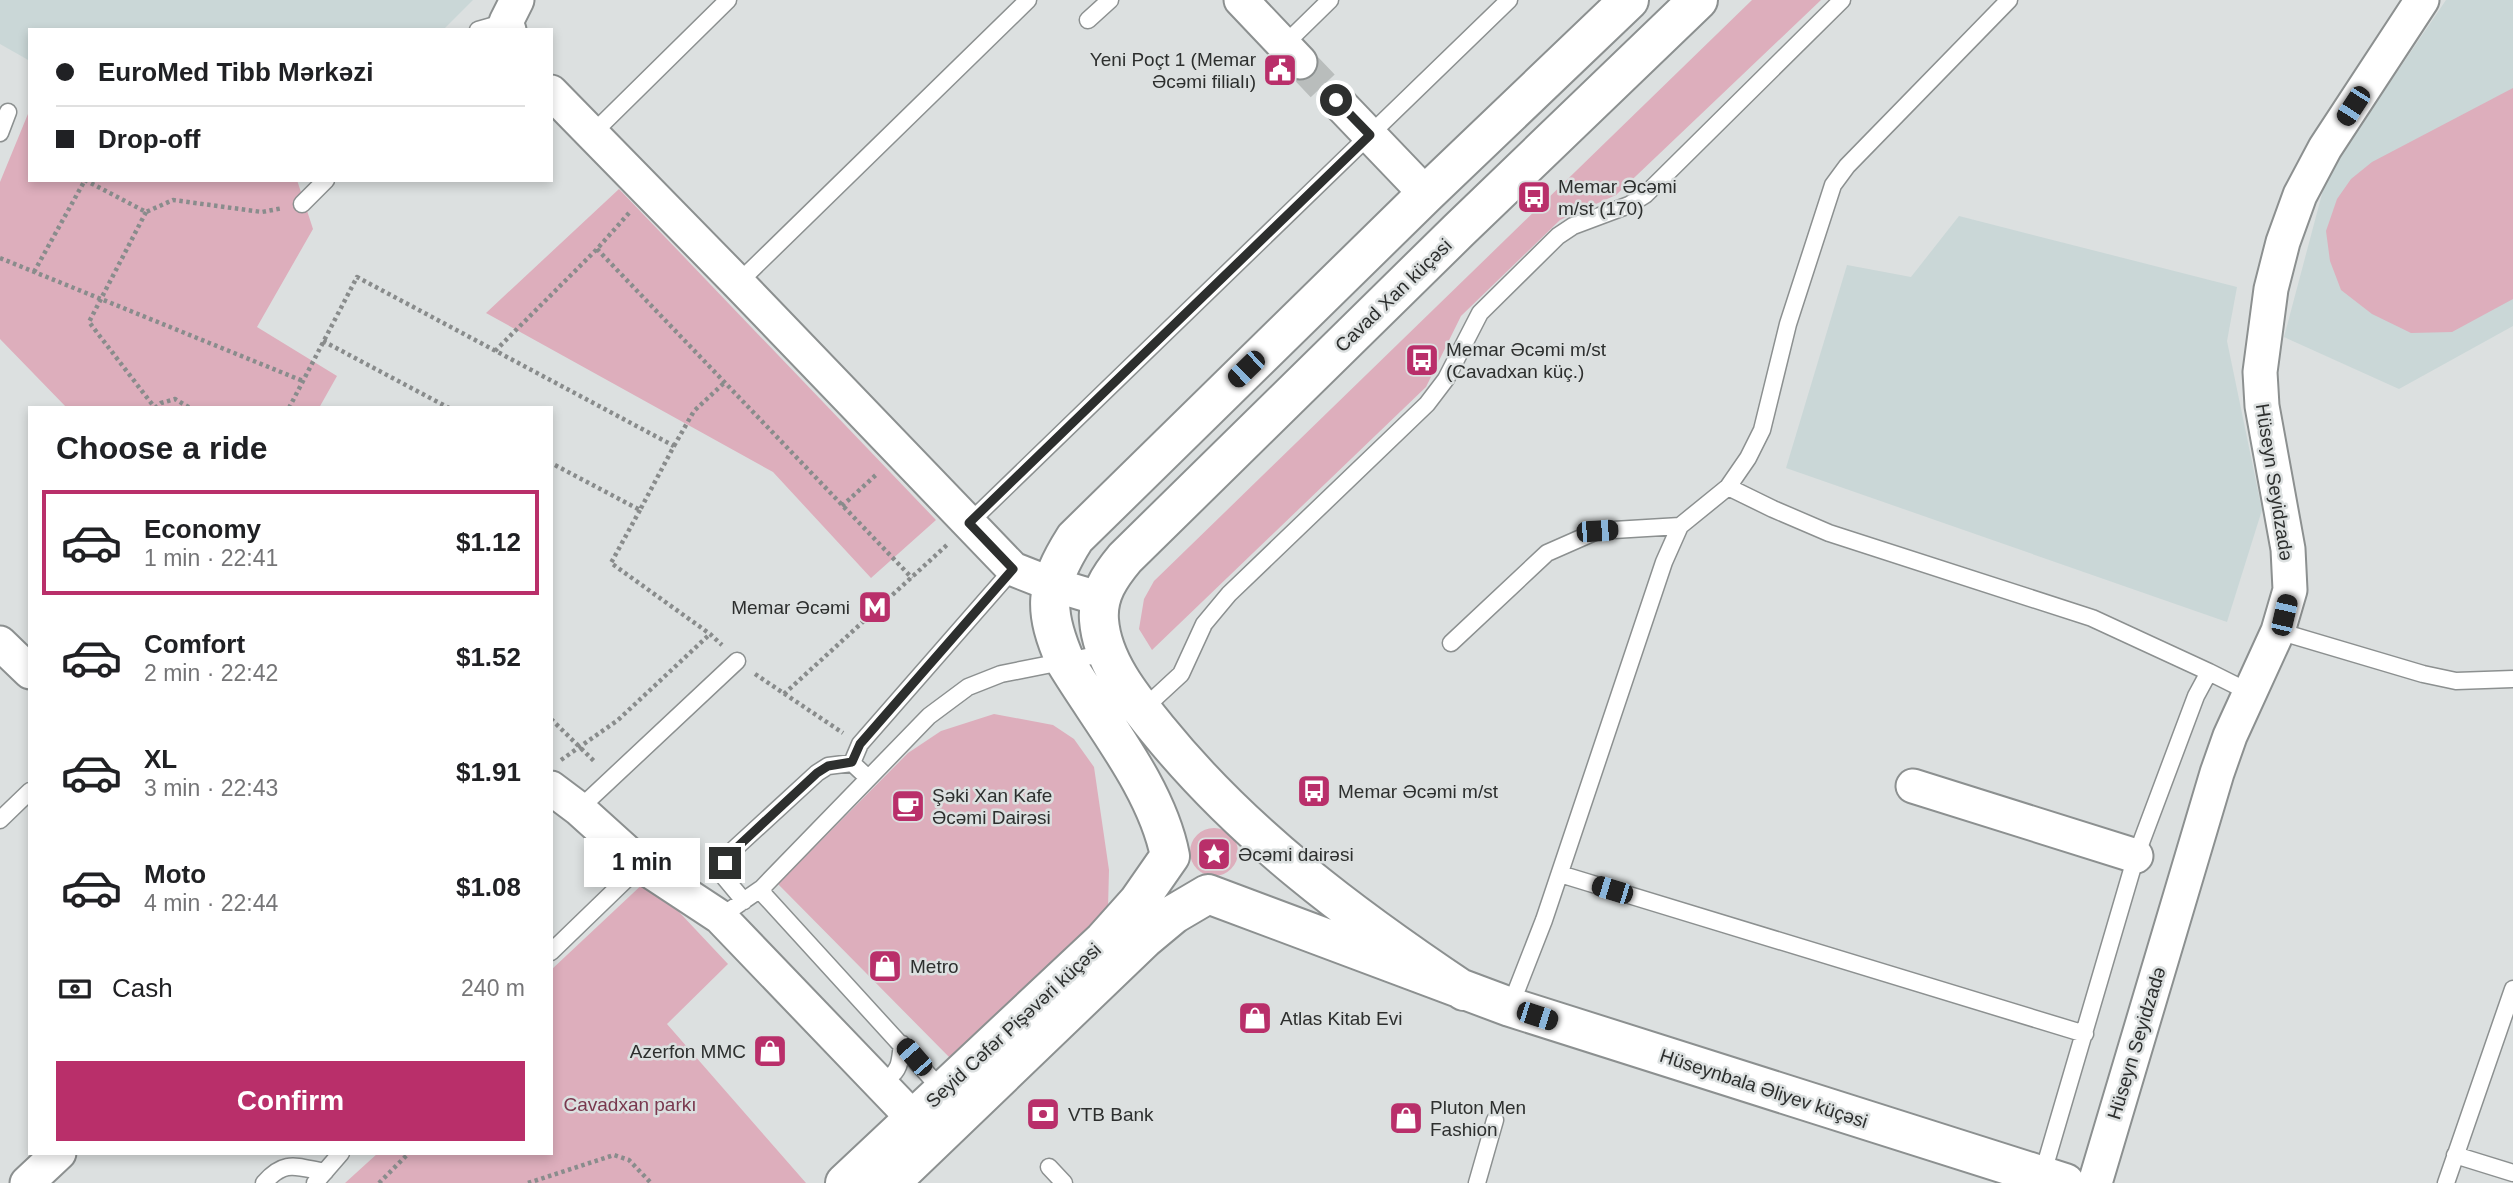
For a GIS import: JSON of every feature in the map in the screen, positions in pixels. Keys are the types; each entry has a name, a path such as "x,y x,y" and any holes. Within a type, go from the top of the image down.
{"street":[{"path":"1242,0 1292,53"},
{"path":"1464,991 1197,891 1178,877 1159,818 1146,790 1066,663 1050,614 1051,584 1064,556 1087,526 1426,194 1629,0"},
{"name":"Cavad Xan küçəsi","path":"1101,599 1114,571 1125,558 1698,0"},
{"name":"Hüseyn Seyidzadə","path":"2095,1183 2217,773 2249,692 2278,631 2290,590 2288,550 2262,406 2260,372 2271,289 2283,242 2300,195 2325,148 2422,0"},
{"path":"553,94 1013,569 1101,599 1100,626 1107,653 1124,686 1184,762 1247,824 1254,837 1256,851 1251,872 1236,888 1223,894 1208,894"},
{"path":"1336,100 1426,194"},
{"path":"0,643 28,671"},
{"path":"1913,786 2136,856"},
{"path":"553,790 641,865 732,909 870,1073 913,1118"},
{"path":"1170,856 1176,829 1196,811 1210,808 1236,815 1349,911 1464,991"},
{"name":"Seyid Cəfər Pişəvəri küçəsi","path":"845,1183 1104,940 1130,912 1170,856"},
{"name":"Seyid Cəfər Pişəvəri küçəsi","path":"890,1183 1143,939 1174,914 1208,894"},
{"name":"Hüseynbala Əliyev küçəsi","path":"1464,991 2053,1179"},
{"path":"27,1183 56,1155"}],"lane":[{"path":"591,135 728,0"},
{"path":"738,283 1028,0"},
{"path":"1088,20 1110,0"},
{"path":"1292,53 1330,0"},
{"path":"969,523 1509,0"},
{"path":"1142,710 1181,674 1204,624 1229,594 1427,404 1446,379 1480,313 1558,236 1573,226 1629,205 1645,195 1842,0"},
{"path":"1510,1007 1560,874 1664,562 1680,526 1728,487 1762,430 1788,324 1833,184 1847,166 2009,0"},
{"path":"0,133 8,112"},
{"path":"302,204 324,182"},
{"path":"1728,487 1829,533 2092,618 2249,692"},
{"path":"1451,643 1547,553 1597,531 1680,526"},
{"path":"852,762 860,744 1013,569"},
{"path":"2278,631 2423,674 2456,681 2513,679"},
{"path":"852,762 828,766 817,773 732,852 725,863 724,877 732,909 762,888 929,716 968,687 1001,674 1107,653"},
{"path":"579,810 737,660"},
{"path":"2053,1179 2085,1034 2136,856 2182,728 2209,671"},
{"path":"852,762 869,778"},
{"path":"0,820 28,793"},
{"path":"553,951 641,865"},
{"path":"1560,874 2085,1034"},
{"path":"762,888 765,896 943,1091"},
{"path":"2446,1183 2513,989"},
{"path":"870,1073 889,1077 896,1073 902,1044"},
{"path":"1477,1183 1496,1120"},
{"path":"264,1183 275,1171 289,1165 320,1178 339,1155"},
{"path":"2455,1155 2513,1173"},
{"path":"1049,1167 1064,1183"}],"path":[{"path":"34,272 84,182"},
{"path":"89,182 146,212"},
{"path":"495,351 597,249 649,192"},
{"path":"153,406 89,322 146,212 173,200 262,212 302,204"},
{"path":"597,249 912,578"},
{"path":"0,258 303,381"},
{"path":"290,406 357,277 674,446"},
{"path":"323,341 445,406"},
{"path":"724,383 694,411 611,564 710,634 737,660 784,694 860,744"},
{"path":"157,406 175,399 187,406"},
{"path":"842,506 900,453"},
{"path":"553,464 640,510"},
{"path":"784,694 969,523"},
{"path":"553,766 618,720 710,634"},
{"path":"553,721 612,778"},
{"path":"379,1183 407,1155"},
{"path":"528,1183 614,1155 629,1160 651,1183"}],"shaded area":[{"path":"0,0 473,0 445,28 28,28 28,60 0,44"},
{"path":"2446,0 2513,0 2513,326 2399,389 2284,337 2327,175"},
{"path":"1959,216 2237,287 2227,341 2262,510 2227,622 1786,468 1847,265 1911,277"}],"green space":[{"path":"1752,0 1821,0 1616,195 1560,220 1461,316 1426,387 1152,650 1139,629 1144,599 1154,581"},
{"path":"2513,88 2513,299 2452,332 2411,333 2372,314 2341,290 2330,261 2326,231 2337,199 2351,179 2372,162"},
{"path":"28,114 28,182 298,182 313,229 257,327 337,376 320,406 65,406 0,339 0,182"},
{"path":"619,189 936,520 871,578 773,472 486,313"},
{"path":"994,714 1053,725 1074,739 1094,767 1109,870 1108,908 1096,925 953,1061 778,884 908,753 941,731"},
{"name":"Əcəmi dairəsi","path":"1214,828 1231,835 1238,852 1231,869 1214,876 1197,869 1190,852 1197,835"},
{"name":"Cavadxan parkı","path":"648,879 728,964 667,1024 806,1183 345,1183 376,1155 553,1155 553,968"}],"tunnel":[{"path":"1300,62 1336,100"}],"place":[{"name":"Yeni Poçt 1 (Memar Əcəmi filialı)","path":"1280,70"},
{"name":"Memar Əcəmi m/st (170)","path":"1534,197"},
{"name":"Memar Əcəmi m/st (Cavadxan küç.)","path":"1422,360"},
{"name":"Memar Əcəmi","path":"875,607"},
{"name":"Memar Əcəmi m/st","path":"1314,791"},
{"name":"Şəki Xan Kafe Əcəmi Dairəsi","path":"908,806"},
{"name":"Əcəmi dairəsi","path":"1214,854"},
{"name":"Metro","path":"885,966"},
{"name":"Atlas Kitab Evi","path":"1255,1018"},
{"name":"Azerfon MMC","path":"770,1051"},
{"name":"VTB Bank","path":"1043,1114"},
{"name":"Pluton Men Fashion","path":"1406,1118"}],"route":[{"path":"725,863 732,852 817,773 828,766 852,762 860,744 1013,569 969,523 1370,135 1336,100"}]}
